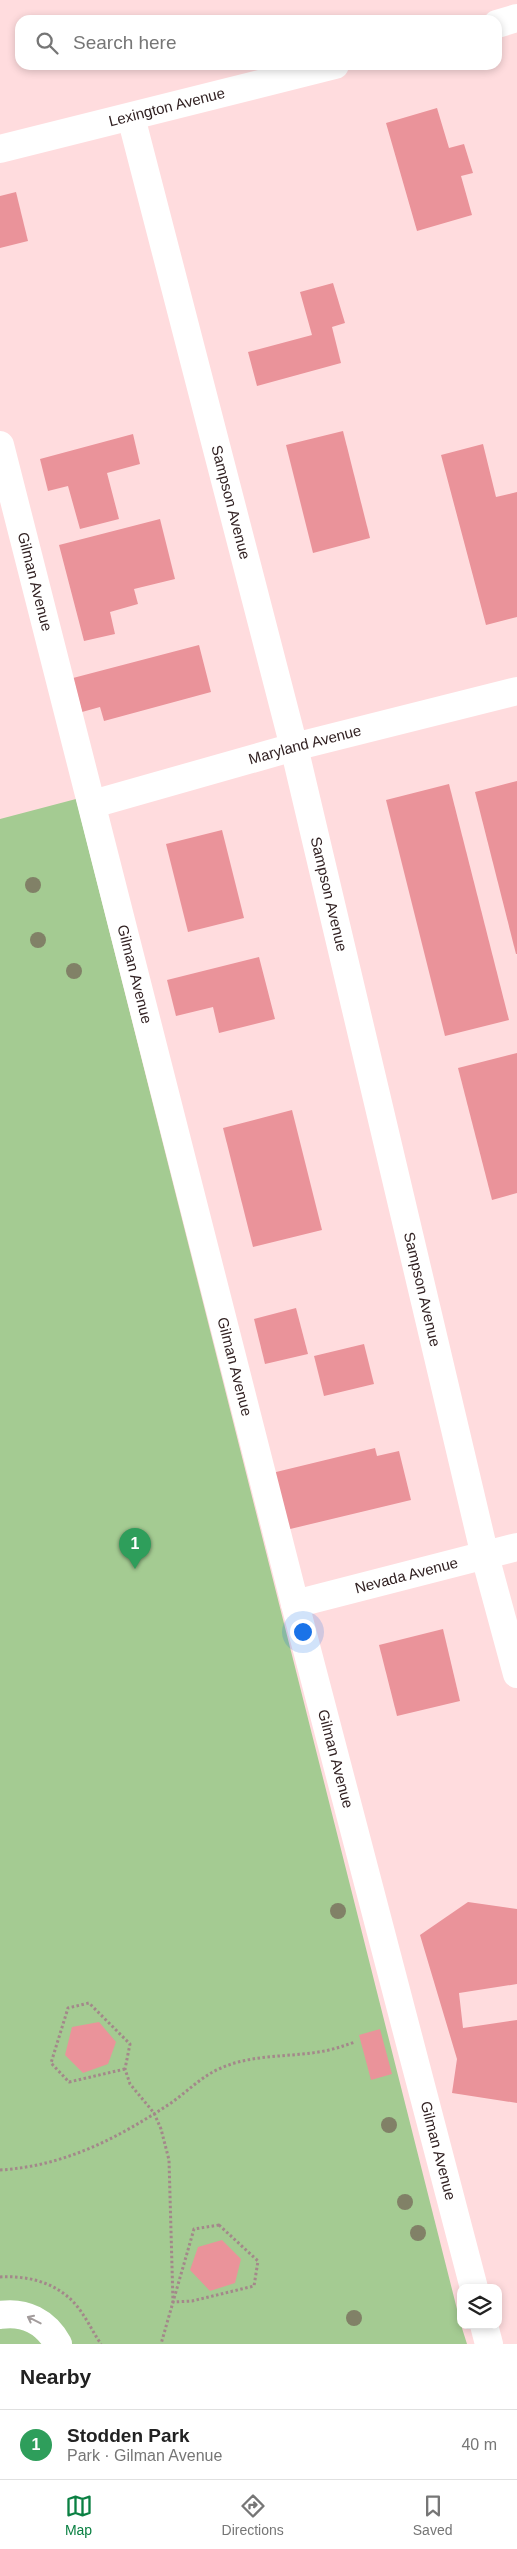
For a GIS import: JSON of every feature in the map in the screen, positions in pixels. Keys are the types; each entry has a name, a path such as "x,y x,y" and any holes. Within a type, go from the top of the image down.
{"street":[{"path":"502,22 517,18"},
{"name":"Lexington Avenue","path":"0,149 315,70"},
{"name":"Sampson Avenue","path":"131,117 294,747 485,1556 517,1674"},
{"name":"Gilman Avenue","path":"0,445 93,804 295,1604 473,2284"},
{"name":"Maryland Avenue","path":"93,804 294,747 517,691"},
{"name":"Nevada Avenue","path":"295,1604 517,1547"},
{"path":"0,2314 16,2314 37,2320 49,2330 58,2344"},
{"path":"485,2329 489,2344"}],"path":[{"path":"125,2069 69,2082 51,2064 68,2008 88,2003 130,2044 125,2069 130,2084 154,2114 166,2145 169,2160 173,2302"},
{"path":"0,2170 25,2168 63,2160 92,2148 154,2114 221,2068 255,2058 330,2050 355,2042"},
{"path":"161,2344 194,2228 220,2224 258,2261 254,2286 192,2301 173,2302"}],"green space":[{"path":"76,799 457,2309 457,2329 462,2329 467,2344 0,2344 0,819"}],"building":[{"path":"437,108 449,148 464,144 473,173 461,176 472,215 417,231 386,123"},
{"path":"16,192 28,241 0,248 0,196"},
{"path":"333,283 345,323 332,327 341,363 257,386 248,352 312,335 300,292"},
{"path":"343,431 370,538 313,553 286,445"},
{"path":"133,434 140,464 107,473 119,519 80,529 68,486 48,491 40,459"},
{"path":"483,444 496,497 517,492 517,617 486,625 441,455"},
{"path":"160,519 175,579 134,589 138,604 110,612 115,634 84,641 59,545"},
{"path":"199,645 211,692 104,721 100,707 82,712 73,678"},
{"path":"517,781 517,954 516,954 475,792"},
{"path":"449,784 509,1020 445,1036 386,800"},
{"path":"222,830 244,918 188,932 166,844"},
{"path":"259,957 275,1019 219,1033 213,1007 176,1016 167,980"},
{"path":"517,1053 517,1193 492,1200 458,1068"},
{"path":"292,1110 322,1230 253,1247 223,1128"},
{"path":"296,1308 308,1354 265,1364 254,1319"},
{"path":"364,1344 374,1384 324,1396 314,1356"},
{"path":"375,1448 377,1456 399,1451 411,1500 286,1530 272,1473"},
{"path":"443,1629 460,1701 397,1716 379,1645"},
{"path":"468,1902 517,1909 517,1984 459,1993 463,2028 517,2020 517,2103 452,2093 457,2059 420,1935"},
{"path":"99,2022 116,2042 108,2064 83,2073 65,2055 72,2027"},
{"path":"380,2029 392,2074 371,2080 359,2035"},
{"path":"222,2240 241,2259 235,2283 210,2291 190,2270 198,2247"}],"place":[{"name":"Stodden Park","path":"135,1569"}]}
